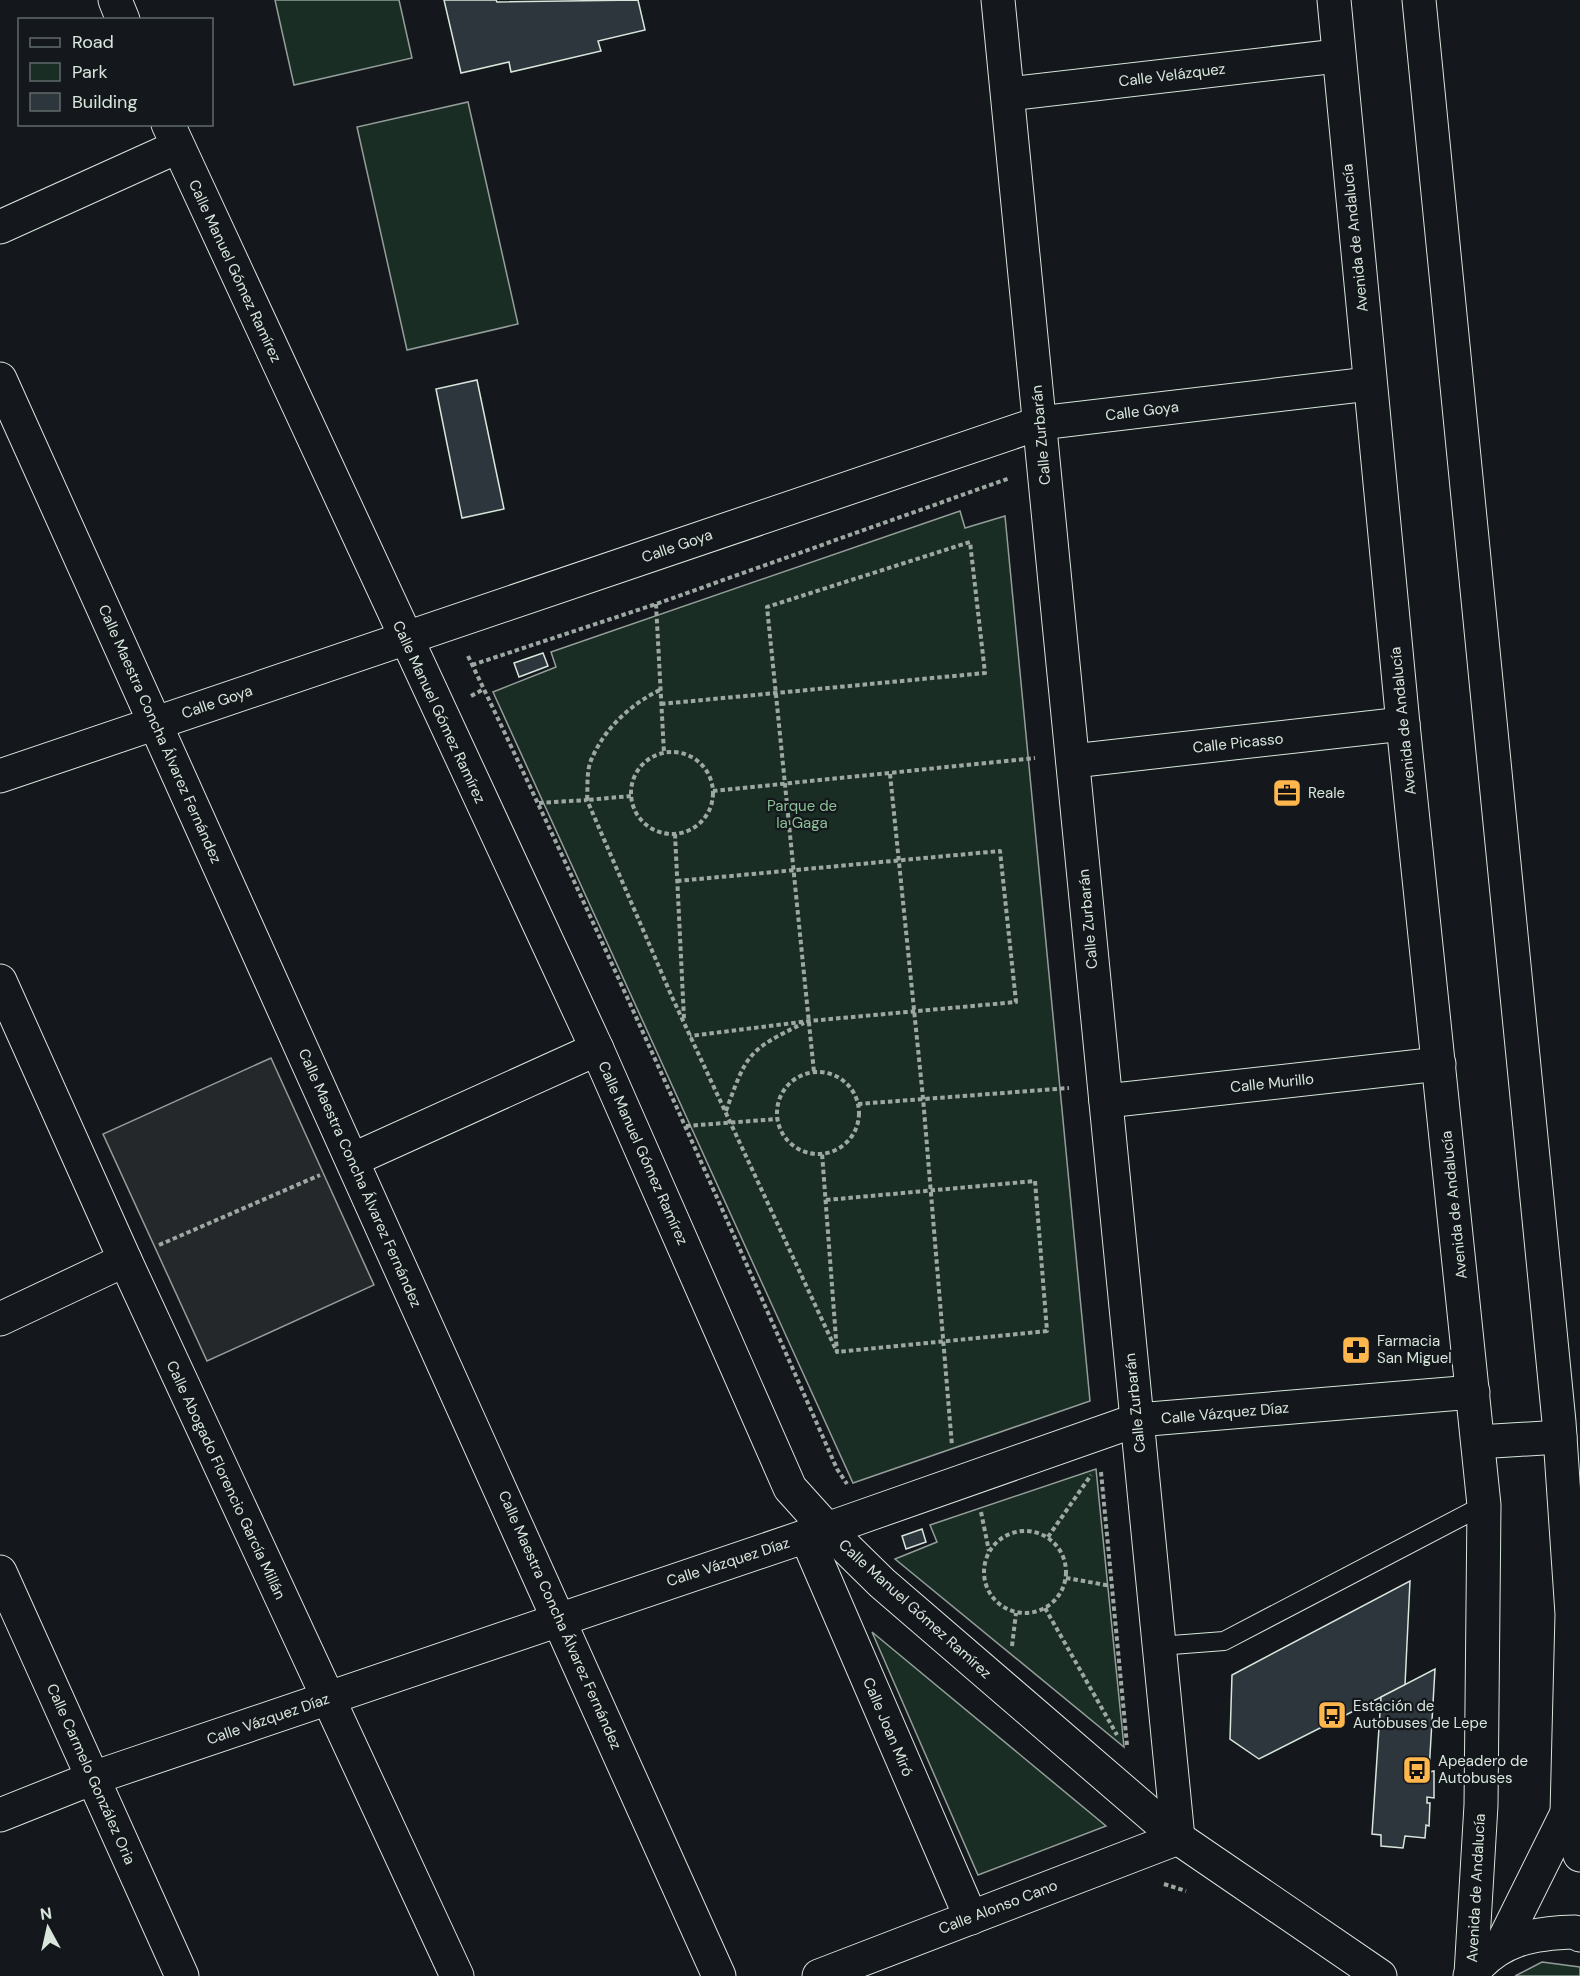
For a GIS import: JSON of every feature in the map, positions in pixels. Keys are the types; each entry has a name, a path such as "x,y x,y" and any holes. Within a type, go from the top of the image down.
{"main road":[{"path":"115,0 122,18"},
{"name":"Calle Zurbarán","path":"998,0 1040,423 1057,759 1106,1101 1178,1838"},
{"name":"Avenida de Andalucía","path":"1334,0 1337,56 1402,724 1484,1505 1481,1805 1471,1975"},
{"name":"Avenida de Andalucía","path":"1419,0 1560,1437 1572,1614 1567,1813 1580,1856"},
{"name":"Calle Velázquez","path":"1008,94 1337,56"},
{"path":"0,227 173,136"},
{"name":"Calle Manuel Gómez Ramírez","path":"173,136 404,638 597,1049 790,1488 816,1533 882,1583 1178,1838 1380,1976"},
{"name":"Calle Maestra Concha Álvarez Fernández","path":"0,379 560,1618 719,1976"},
{"name":"Calle Goya","path":"0,776 1040,423 1369,384"},
{"name":"Calle Picasso","path":"1057,759 1402,724"},
{"name":"Calle Abogado Florencio García Millán","path":"0,981 125,1260 457,1976"},
{"path":"352,1160 597,1049"},
{"name":"Calle Murillo","path":"1106,1101 1439,1064"},
{"path":"0,1319 125,1260"},
{"name":"Calle Vázquez Díaz","path":"0,1815 93,1778 816,1533 1137,1420 1473,1392"},
{"path":"1478,1442 1560,1437"},
{"name":"Calle Joan Miró","path":"816,1533 971,1918"},
{"name":"Calle Carmelo González Oria","path":"0,1572 182,1976"},
{"name":"Avenida de Andalucía","path":"1501,1947 1567,1813"},
{"name":"Calle Alonso Cano","path":"819,1976 1178,1838"},
{"path":"1471,1975 1501,1947 1538,1933 1575,1932 1580,1935"}],"lane":[{"path":"1159,1646 1224,1641 1484,1505"}],"path":[{"path":"472,664 656,604 1011,478 1012,489"},
{"path":"661,704 776,693 985,673 970,542 767,608 776,693 786,784 814,1072"},
{"path":"656,604 664,753"},
{"path":"452,622 539,803 686,1126 837,1469 850,1488"},
{"path":"660,690 638,700 618,720 591,758 587,800 684,1023 837,1352"},
{"path":"664,753 681,754 697,761 706,771 712,791 711,806 703,819 688,831 675,834 657,831 645,824 635,810 631,796 632,784 643,765 664,753"},
{"path":"712,791 1057,759"},
{"path":"890,774 932,1191 953,1458"},
{"path":"539,803 631,796"},
{"path":"675,834 684,1023"},
{"path":"677,881 1000,851 1016,1002 809,1021 690,1036"},
{"path":"725,1112 739,1075 751,1053 769,1040 809,1021"},
{"path":"814,1072 825,1073 842,1080 854,1092 858,1104 858,1121 852,1136 838,1148 822,1153 799,1149 792,1144 784,1136 777,1119 778,1102 785,1088 796,1078 814,1072"},
{"path":"858,1104 1073,1088"},
{"path":"686,1126 777,1119"},
{"path":"822,1153 837,1352"},
{"path":"125,1260 352,1160"},
{"path":"826,1200 1035,1181 1047,1331 837,1352"},
{"path":"1048,1537 1100,1462 1127,1752"},
{"path":"981,1509 989,1552 984,1574 987,1587 996,1602 1016,1613 1033,1612 1045,1608 1059,1597 1066,1578 1062,1552 1048,1537 1034,1531 1014,1532 1001,1539 989,1552"},
{"path":"1066,1578 1112,1586"},
{"path":"1045,1608 1127,1752"},
{"path":"1012,1647 1016,1613"},
{"path":"1118,1745 1127,1752"},
{"path":"1131,1856 1150,1881 1183,1889 1193,1895"}],"green space":[{"path":"275,0 399,0 412,58 294,85"},
{"path":"468,102 518,324 407,350 357,127"},
{"name":"Parque de la Gaga","path":"960,511 965,528 1005,516 1090,1401 853,1483 493,692 556,667 551,652"},
{"path":"1096,1469 1124,1747 895,1559 937,1542 930,1525"},
{"path":"872,1632 1106,1826 978,1875"},
{"path":"1542,1962 1580,1967 1580,1976 1515,1976"}],"shaded area":[{"path":"271,1058 374,1285 207,1361 103,1134"}],"building":[{"path":"444,0 496,0 497,2 638,0 645,30 598,41 601,51 511,72 509,62 461,73"},
{"path":"477,380 504,509 462,518 436,389"},
{"path":"543,653 548,666 519,677 514,663"},
{"path":"922,1529 926,1542 906,1549 902,1536"},
{"path":"1410,1581 1405,1685 1259,1759 1230,1739 1232,1675"},
{"path":"1435,1669 1429,1772 1434,1771 1434,1798 1427,1797 1427,1803 1430,1803 1429,1826 1426,1825 1425,1838 1405,1836 1403,1848 1381,1846 1381,1835 1372,1834 1381,1697"}],"place":[{"name":"Reale","path":"1287,793"},
{"name":"Farmacia San Miguel","path":"1356,1350"},
{"name":"Estación de Autobuses de Lepe","path":"1332,1715"},
{"name":"Apeadero de Autobuses","path":"1417,1770"}]}
